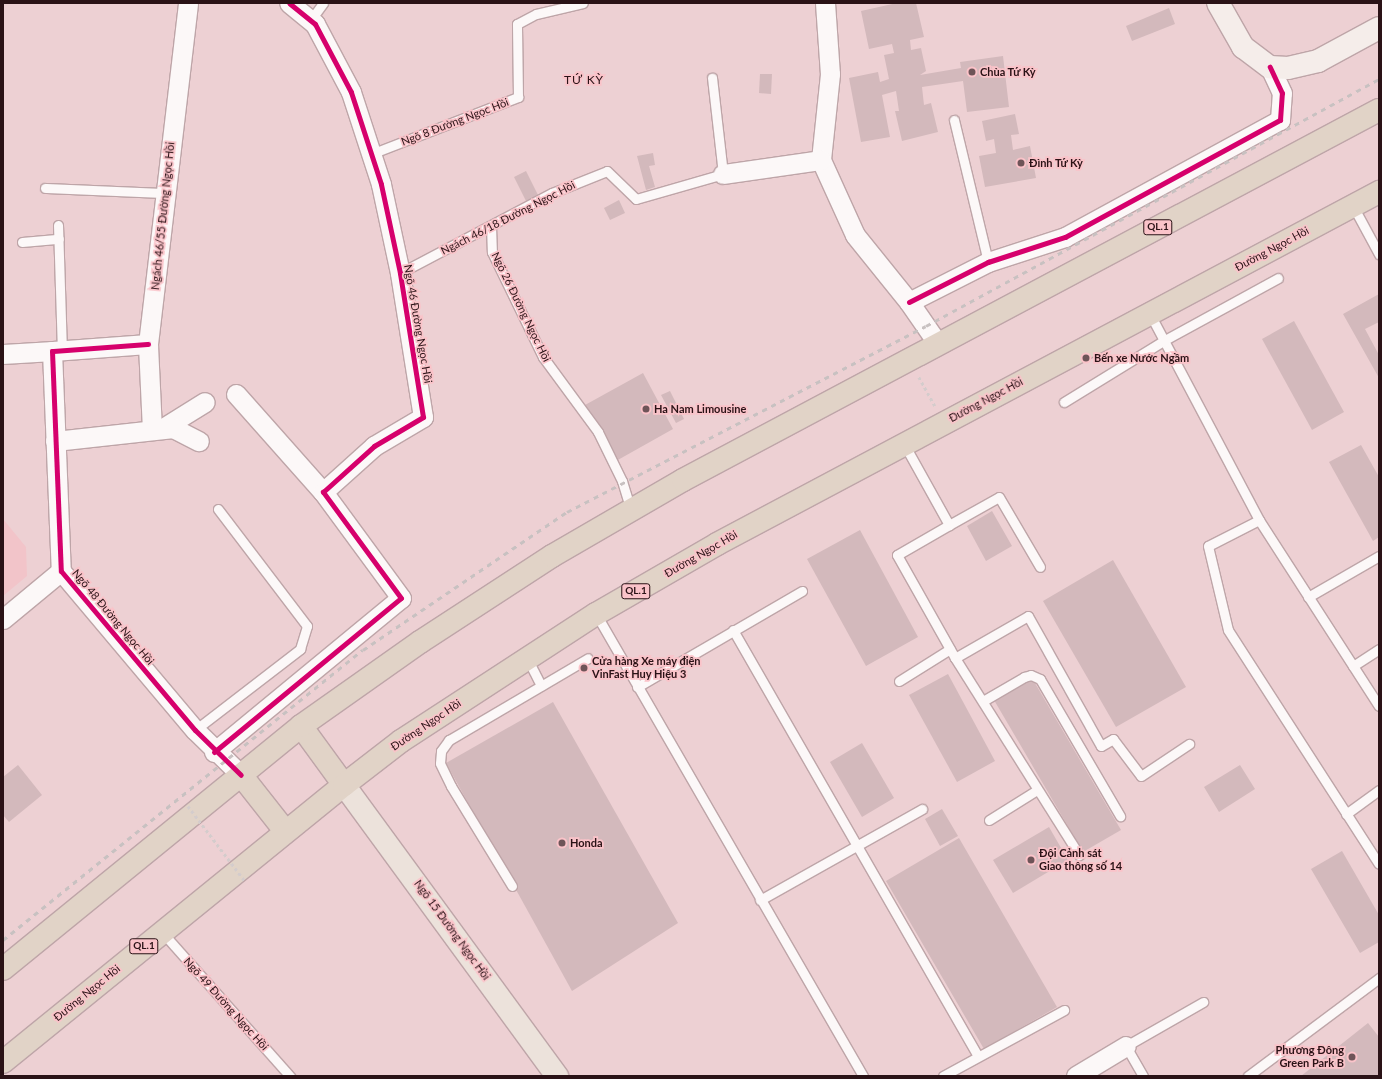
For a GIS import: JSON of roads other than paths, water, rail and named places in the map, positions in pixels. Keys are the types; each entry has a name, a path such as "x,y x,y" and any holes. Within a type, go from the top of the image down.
{"highway":[{"name":"QL.1","path":"3,969 301,726 420,642 552,556 631,510 910,358 1379,110"},
{"name":"Đường Ngọc Hồi","path":"3,1062 344,784 401,742 596,614 904,444 1379,192"},
{"path":"301,726 344,784"},
{"path":"241,775 286,831"}],"main road":[{"name":"Ngõ 15 Đường Ngọc Hồi","path":"344,784 557,1076"}],"street":[{"name":"Ngách 46/55 Đường Ngọc Hồi","path":"163,428 148,344 164,193 188,3"},
{"name":"Ngõ 46 Đường Ngọc Hồi","path":"289,3 310,21 351,92 381,184 400,273 423,417 374,446 323,492"},
{"path":"825,3 830,74 821,160 855,235 910,302 938,344"},
{"path":"910,302 988,262 1065,237 1280,120 1282,93 1270,67 1243,47 1218,3"},
{"path":"1270,67 1288,68 1318,61 1379,28"},
{"path":"723,174 821,160"},
{"path":"3,354 148,344"},
{"name":"Ngõ 48 Đường Ngọc Hồi","path":"57,351 55,441 61,571 214,752 241,775"},
{"path":"214,752 401,598 323,492 236,394"},
{"path":"55,441 163,428 205,402"},
{"path":"163,428 199,441"},
{"path":"3,618 61,571"},
{"path":"1076,1076 1126,1046"}],"lane":[{"path":"310,21 323,3"},
{"name":"Ngõ 8 Đường Ngọc Hồi","path":"370,154 518,97 517,24 536,14 583,3"},
{"path":"712,78 723,174"},
{"path":"954,120 988,262"},
{"name":"Ngách 46/18 Đường Ngọc Hồi","path":"400,273 552,193 607,171 636,199 723,174"},
{"path":"46,188 164,193"},
{"path":"1353,206 1379,254"},
{"path":"57,351 58,225"},
{"name":"Ngõ 26 Đường Ngọc Hồi","path":"491,226 492,252 543,357 598,432 622,481 631,510"},
{"path":"22,242 59,239"},
{"path":"1064,402 1163,341 1278,278"},
{"path":"1150,314 1259,520 1379,706"},
{"path":"904,444 949,525"},
{"path":"1040,567 999,497 897,555 950,649 1079,855"},
{"path":"195,730 300,649 307,626 218,509"},
{"path":"1259,520 1208,546 1228,630 1379,864"},
{"path":"1308,597 1379,556"},
{"path":"637,688 802,590"},
{"path":"596,614 637,688 863,1076"},
{"path":"956,658 1028,616 1101,746 1113,739 1141,776 1189,744"},
{"path":"733,630 978,1056"},
{"path":"900,681 950,649"},
{"path":"1353,666 1379,649"},
{"path":"527,658 541,686"},
{"path":"512,886 451,786 440,764 441,751 449,740 588,658"},
{"path":"983,702 1024,677 1031,675 1040,679 1120,816"},
{"path":"989,820 1037,790"},
{"path":"1346,814 1379,790"},
{"path":"760,900 922,809"},
{"name":"Ngõ 49 Đường Ngọc Hồi","path":"162,932 290,1076"},
{"path":"1248,1076 1379,978"},
{"path":"1143,1076 1126,1046 1203,1002"},
{"path":"943,1076 1064,1010"}],"railway":[{"path":"3,940 363,650 567,512 926,326 1379,79"}],"place":[{"name":"Chùa Tứ Kỳ","path":"972,72"},
{"name":"Đình Tứ Kỳ","path":"1021,163"},
{"name":"Bến xe Nước Ngầm","path":"1086,358"},
{"name":"Ha Nam Limousine","path":"646,409"},
{"name":"Cửa hàng Xe máy điện VinFast Huy Hiệu 3","path":"584,668"},
{"name":"Honda","path":"562,843"},
{"name":"Đội Cảnh sát Giao thông số 14","path":"1031,860"},
{"name":"Phương Đông Green Park B","path":"1352,1057"}],"district":[{"name":"TỨ KỲ","path":"584,80"}]}
